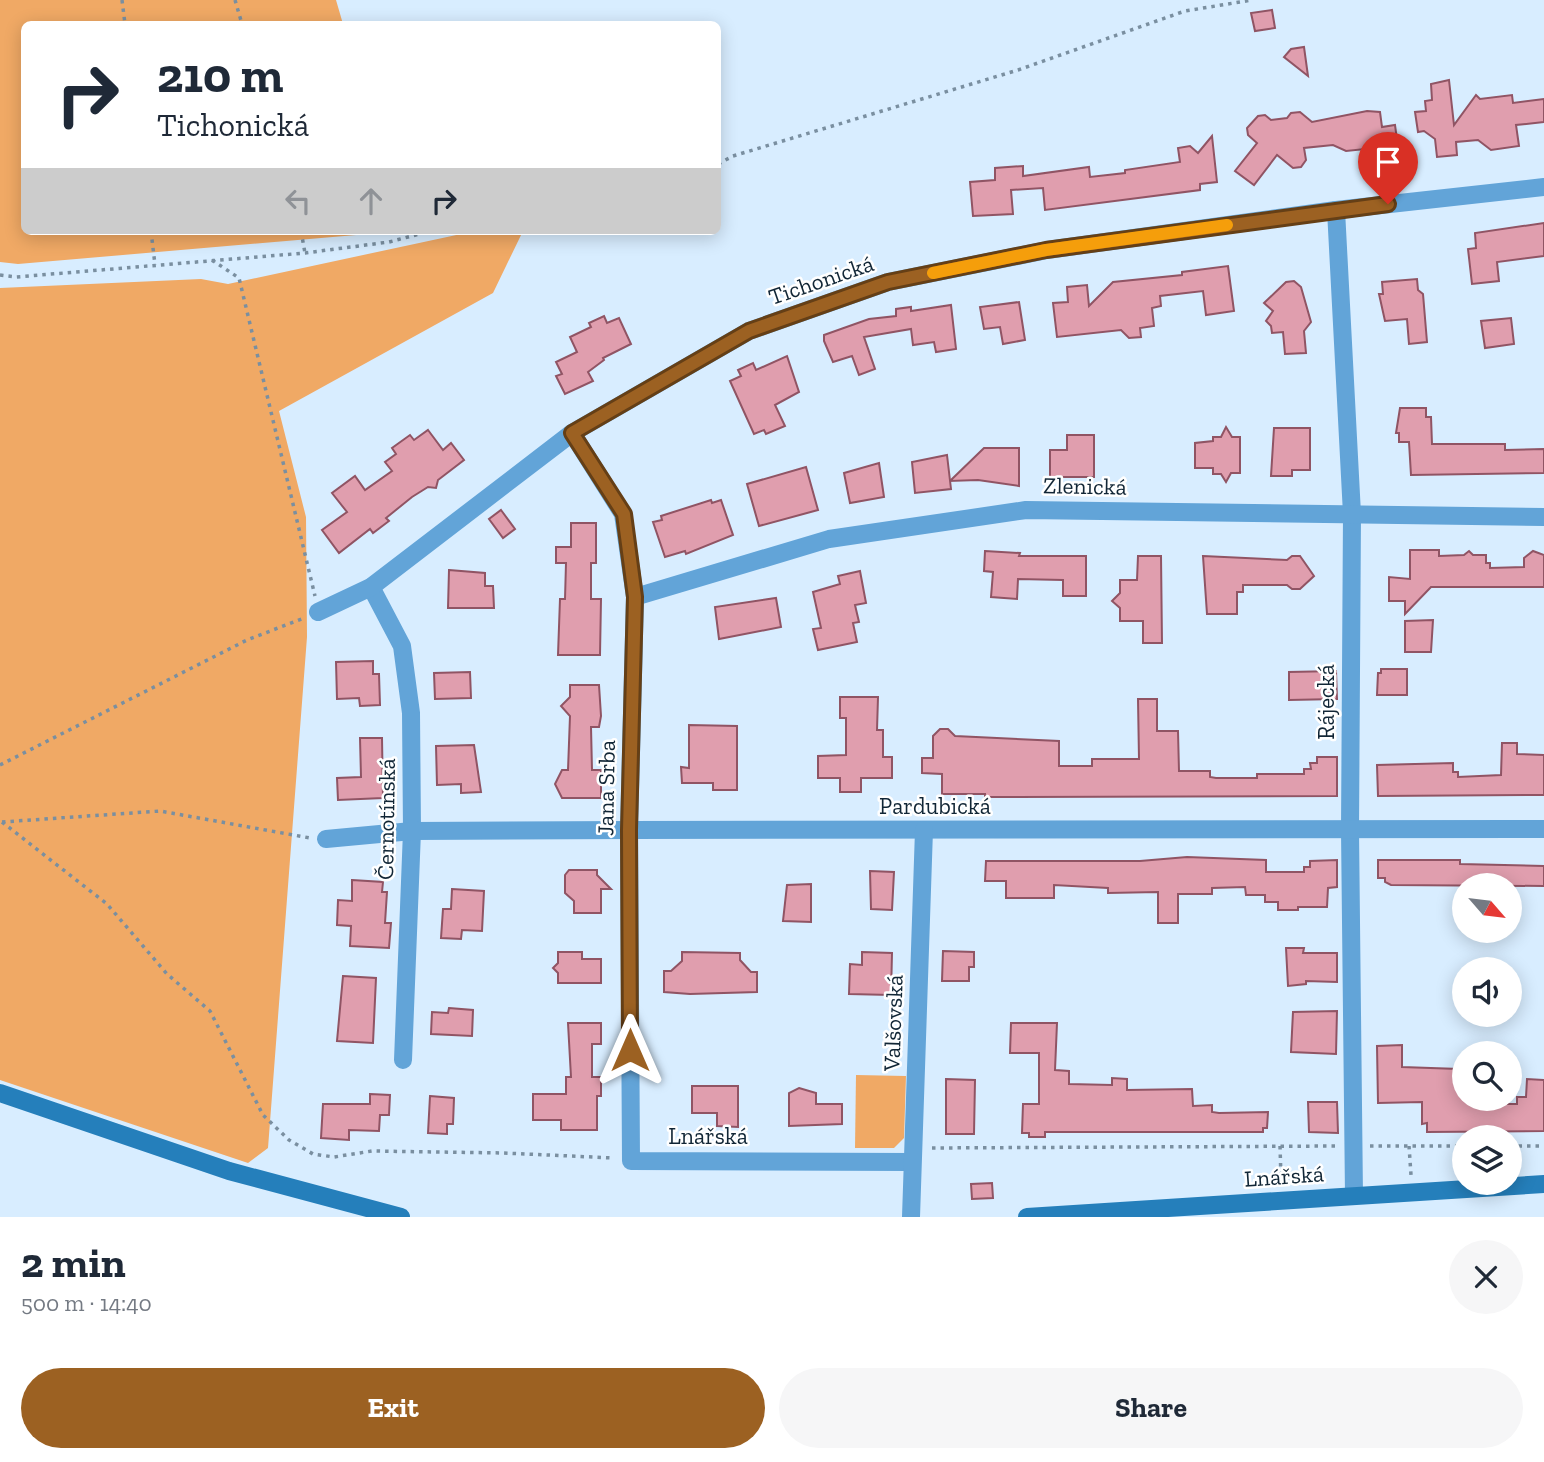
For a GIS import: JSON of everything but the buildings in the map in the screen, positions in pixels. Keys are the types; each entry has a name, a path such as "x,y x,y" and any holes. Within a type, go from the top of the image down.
{"street":[{"name":"Tichonická","path":"318,612 371,587 572,433 749,331 888,282 1046,250 1336,210 1544,187"},
{"name":"Rájecká","path":"1336,210 1352,514 1350,830 1354,1195"},
{"name":"Jana Srba","path":"572,433 624,514 635,597 629,830 631,1161"},
{"name":"Zlenická","path":"635,597 829,539 1027,510 1544,517"},
{"name":"Černotínská","path":"371,587 402,646 411,713 412,831 403,1060"},
{"name":"Pardubická","path":"326,839 412,831 1544,829"},
{"name":"Valšovská","path":"911,1217 924,830"},
{"path":"0,1093 229,1171 401,1217"},
{"name":"Lnářská","path":"631,1161 912,1155"},
{"name":"Lnářská","path":"1027,1217 1544,1184"}],"path":[{"path":"122,0 125,21"},
{"path":"235,0 241,21"},
{"path":"721,162 733,156 1018,70 1185,11 1252,0"},
{"path":"151,235 155,265"},
{"path":"302,235 305,253"},
{"path":"0,275 305,253 389,242 416,235"},
{"path":"0,765 247,640 318,612 239,278 212,260"},
{"path":"1,822 160,811 326,839"},
{"path":"1,822 107,904 167,974 210,1011 263,1115 289,1140 313,1154 334,1157 372,1152 504,1153 597,1156 631,1161"},
{"path":"1280,1146 1281,1178"},
{"path":"912,1155 1280,1146 1452,1146"},
{"path":"1409,1146 1412,1192"},
{"path":"1522,1146 1544,1146"}],"shaded area":[{"path":"0,0 336,0 342,21 21,21 21,235 356,235 18,264 0,262"},
{"path":"456,235 521,235 493,293 279,411 306,517 307,637 268,1148 248,1163 0,1080 0,288 201,279 228,284"},
{"path":"856,1075 906,1076 904,1138 894,1148 855,1148"}],"slow traffic":[{"path":"933,273 1046,250 1227,225"}],"route":[{"path":"630,1050 629,830 635,597 624,514 572,433 749,331 888,282 1046,250 1388,204"}]}
